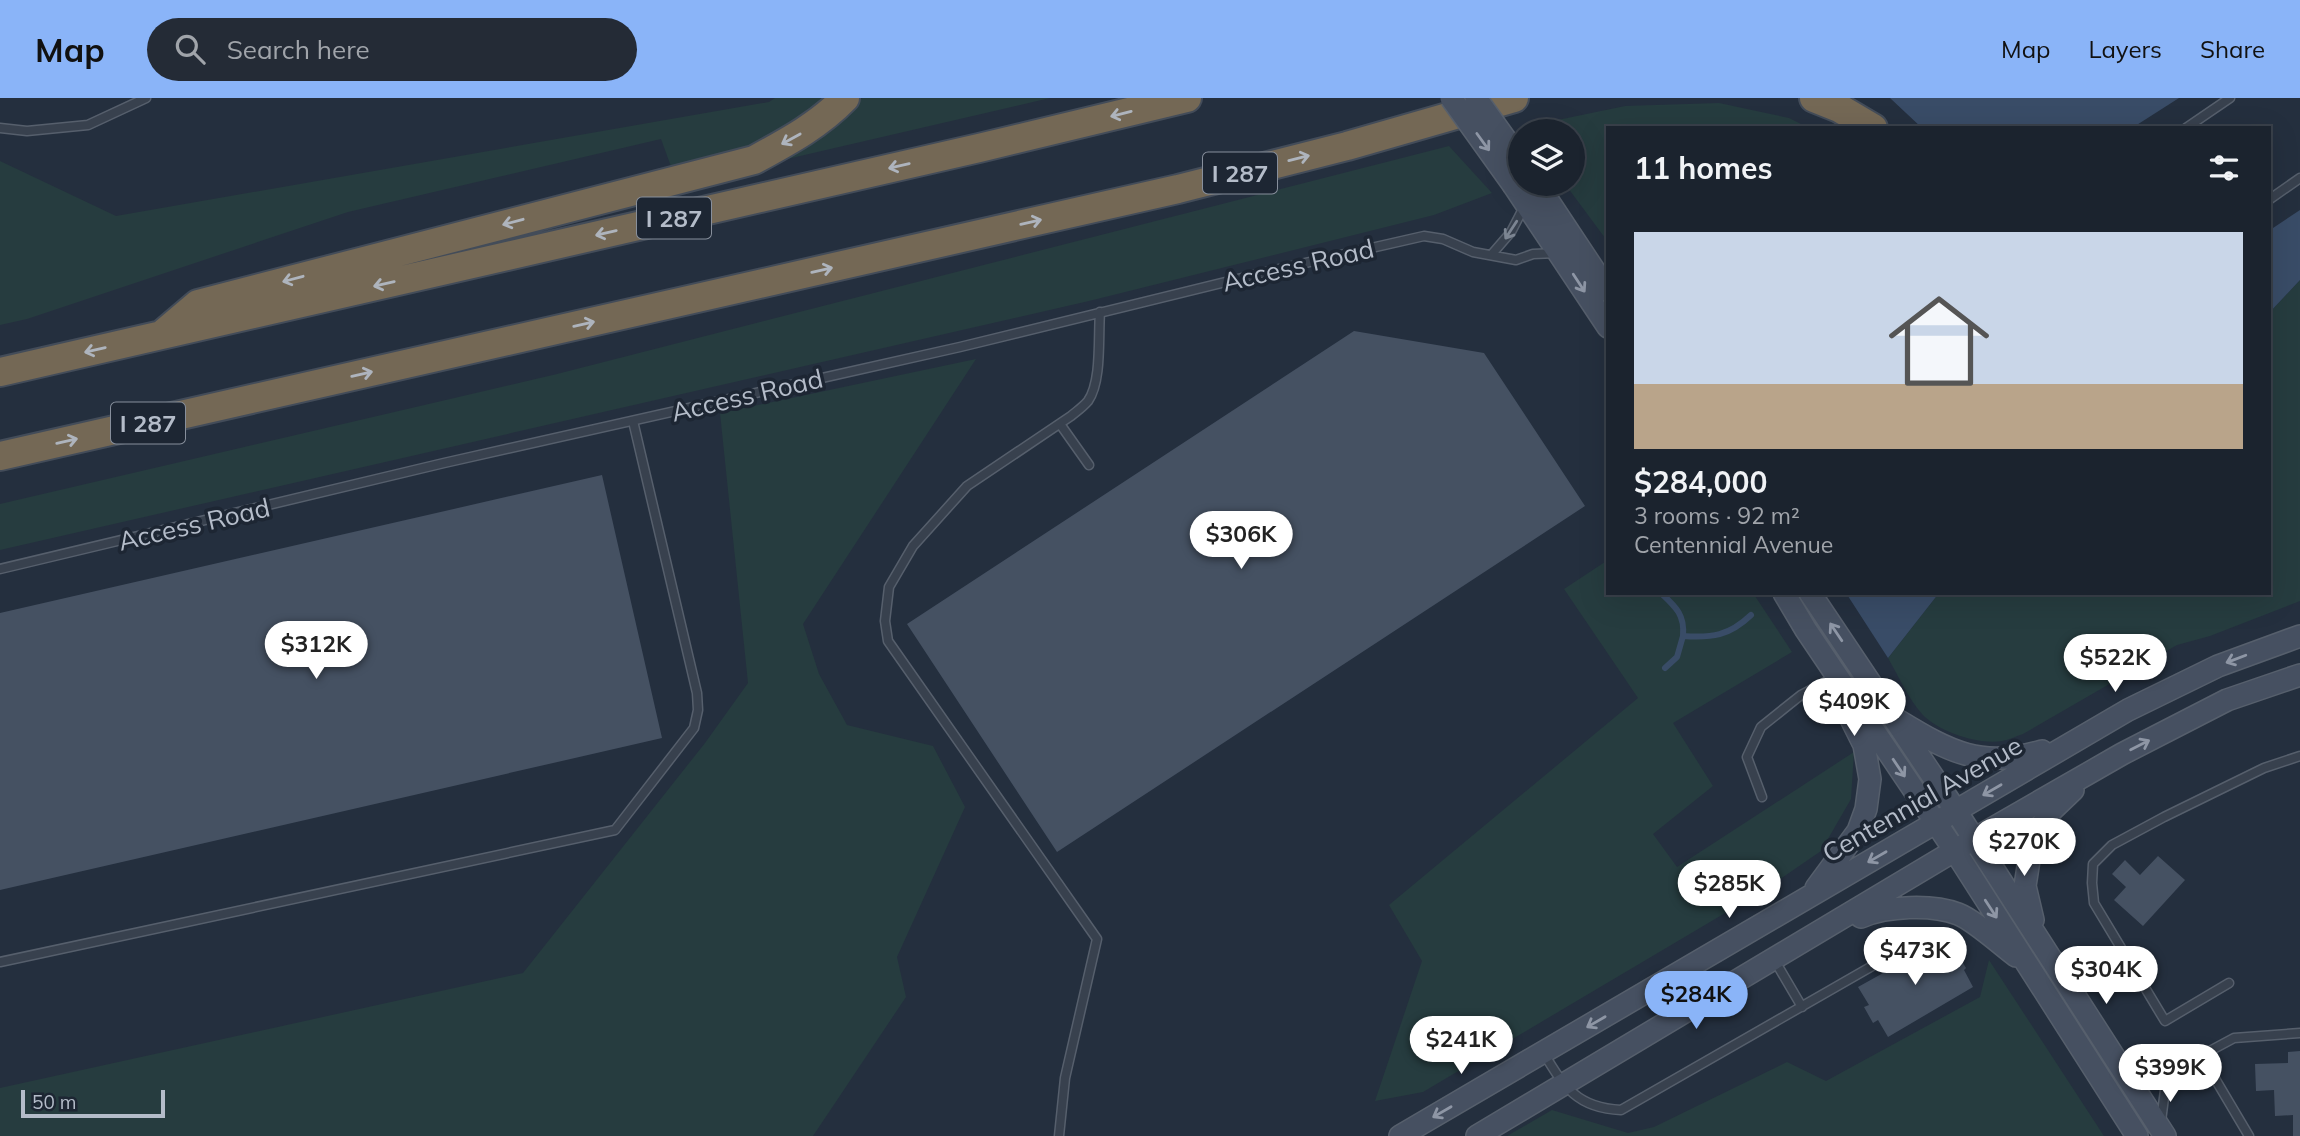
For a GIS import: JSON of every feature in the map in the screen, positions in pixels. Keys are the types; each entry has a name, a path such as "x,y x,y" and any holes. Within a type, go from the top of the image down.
{"highway":[{"path":"161,335 198,304 754,160 798,136 834,110 845,98"},
{"name":"I 287","path":"0,372 1187,98"},
{"name":"I 287","path":"0,456 1178,189 1347,146 1514,98"},
{"path":"1814,98 1839,108 1869,126"}],"main road":[{"path":"1451,98 1508,177"},
{"path":"1476,98 1508,143"},
{"path":"1521,196 1606,324"},
{"path":"1544,196 1606,288"},
{"path":"1785,595 1955,851 2137,1136"},
{"path":"1811,595 1956,811 2162,1132"},
{"path":"1806,630 1864,744 1870,779 1866,809 1858,831 1809,897"},
{"name":"Centennial Avenue","path":"1400,1136 2128,710 2218,666 2300,636"},
{"path":"1477,1136 2095,769 2227,700 2300,675"},
{"path":"1893,718 1942,747 1979,759 2018,759 2074,742"},
{"path":"2038,939 2025,886 2032,841 2050,812 2095,769"},
{"path":"1807,939 1882,909 1920,908 1959,914 2027,964"}],"lane":[{"path":"0,128 27,131 88,125 146,98"},
{"path":"2189,126 2230,98"},
{"path":"2271,198 2300,178"},
{"path":"1492,254 1511,232 1520,196"},
{"name":"Access Road","path":"0,569 960,347 1424,236 1443,239 1473,252 1516,260 1533,254 1560,253"},
{"path":"1059,1136 1065,1078 1097,939 888,641 885,621 888,587 914,546 952,502 967,486 1060,424 1088,401 1094,389 1100,312"},
{"path":"0,962 615,830 694,728 698,710 697,693 633,421"},
{"path":"1060,424 1089,466"},
{"path":"1762,797 1747,757 1761,727 1801,695 1831,679"},
{"path":"2229,983 2165,1021 2094,903 2093,864 2112,845 2164,817 2264,768 2300,756"},
{"path":"1774,959 1802,1007"},
{"path":"1543,1052 1563,1086 1587,1104 1602,1110 1620,1110 1874,965"},
{"path":"2162,1132 2165,1090 2180,1067 2234,1038 2300,1033"},
{"path":"2201,1055 2249,1136"},
{"path":"2117,1063 2180,1067"}],"green space":[{"path":"775,98 830,98 791,127 754,145 673,172 661,139 348,212 27,319 0,325 0,161 116,216 769,102"},
{"path":"862,98 1050,98 770,163 833,126"},
{"path":"1719,103 1789,118 1805,126 1606,126 1606,239 1574,196 1585,196 1585,119 1562,119 1625,106"},
{"path":"1449,146 1492,193 1434,215 1089,301 0,550 0,504 557,374"},
{"path":"2300,280 2300,601 2210,636 2177,645 2023,734 2007,740 1992,742 1959,736 1929,720 1912,701 1888,658 1937,595 2271,595 2271,311"},
{"path":"976,359 803,624 819,674 847,725 933,746 965,807 897,957 906,997 813,1136 0,1136 0,1088 523,973 705,743 748,683 720,413"},
{"path":"1606,561 1606,595 1754,595 1792,652 1673,723 1713,786 1653,834 1677,867 1854,752 1851,799 1821,851 1764,890 1423,1092 1375,1101 1422,961 1389,905 1638,698 1564,589"},
{"path":"1989,960 2104,1136 1507,1136 1552,1110 1628,1133 1654,1127 1787,1062 1826,1081 1980,997"}],"water":[{"path":"1890,98 2179,98 2135,126 1920,126"},
{"path":"2300,210 2300,280 2271,311 2271,229"},
{"path":"1847,595 1937,595 1888,658"}],"building":[{"path":"1354,331 1484,353 1585,506 1057,852 907,624"},
{"path":"602,475 662,738 0,890 0,613"},
{"path":"2158,856 2185,880 2143,926 2114,900 2126,887 2112,874 2125,860 2140,875"},
{"path":"1944,938 1966,968 1964,970 1973,987 1888,1037 1878,1020 1873,1023 1864,1007 1869,1005 1858,987 1894,967 1892,964 1907,955 1909,958"},
{"path":"2300,1051 2300,1136 2293,1136 2293,1115 2275,1116 2274,1090 2256,1091 2255,1064 2288,1063 2288,1052"}],"waterway":[{"path":"1663,595 1683,622 1683,636"},
{"path":"1665,668 1677,657 1683,636 1720,634 1751,615"}]}
